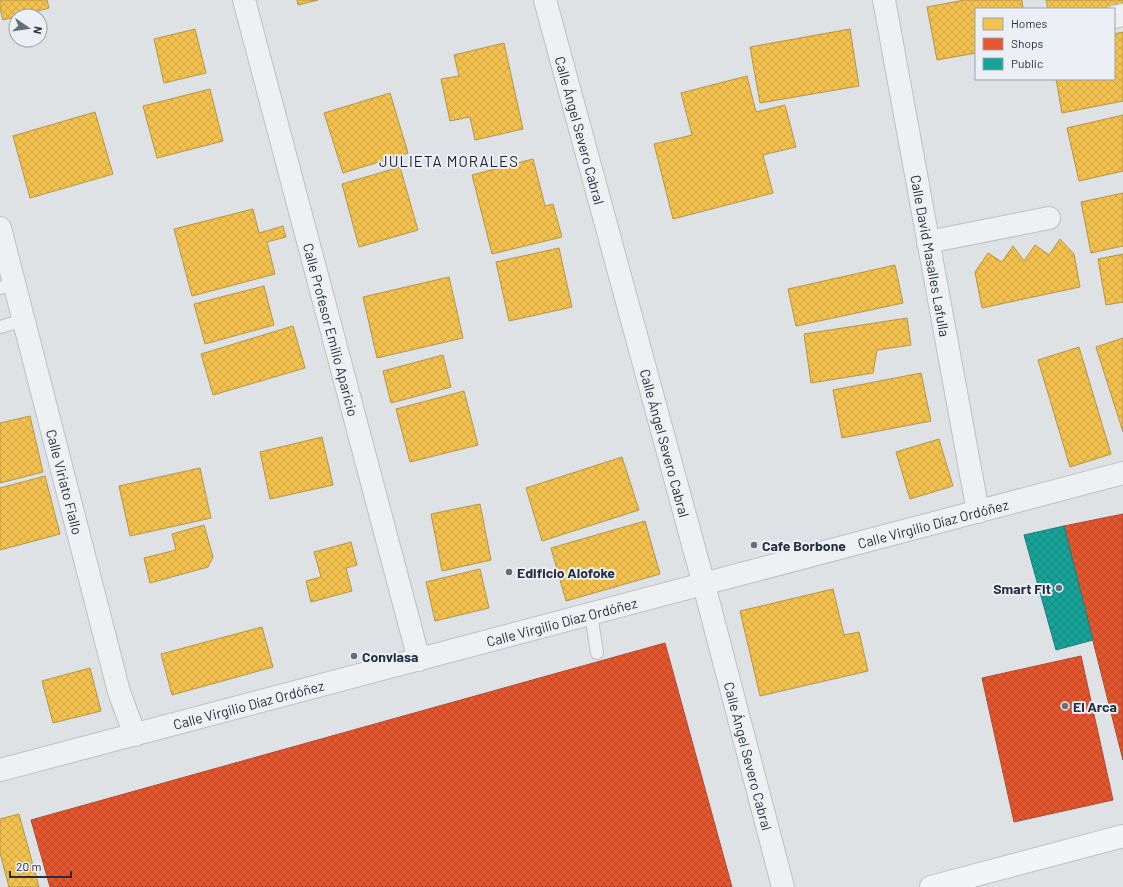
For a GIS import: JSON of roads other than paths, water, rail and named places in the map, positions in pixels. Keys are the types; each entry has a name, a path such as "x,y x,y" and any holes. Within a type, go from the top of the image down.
{"main road":[{"path":"931,887 1123,836"}],"street":[{"name":"Calle Profesor Emilio Aparicio","path":"244,0 419,660"},
{"name":"Calle Ángel Severo Cabral","path":"545,0 704,584 783,887"},
{"name":"Calle David Masalles Lafulla","path":"884,0 978,512"},
{"path":"928,242 1049,218"},
{"name":"Calle Viriato Fiallo","path":"0,228 7,286 24,320 119,692 135,735"},
{"name":"Calle Virgilio Díaz Ordóñez","path":"0,770 1123,473"}],"lane":[{"path":"0,327 24,320"},
{"path":"591,614 597,653"}],"place":[{"name":"Cafe Borbone","path":"754,545"},
{"name":"Edificio Alofoke","path":"509,572"},
{"name":"Smart Fit","path":"1059,588"},
{"name":"Conviasa","path":"354,656"},
{"name":"El Arca","path":"1065,706"}],"district":[{"name":"JULIETA MORALES","path":"449,161"}]}
